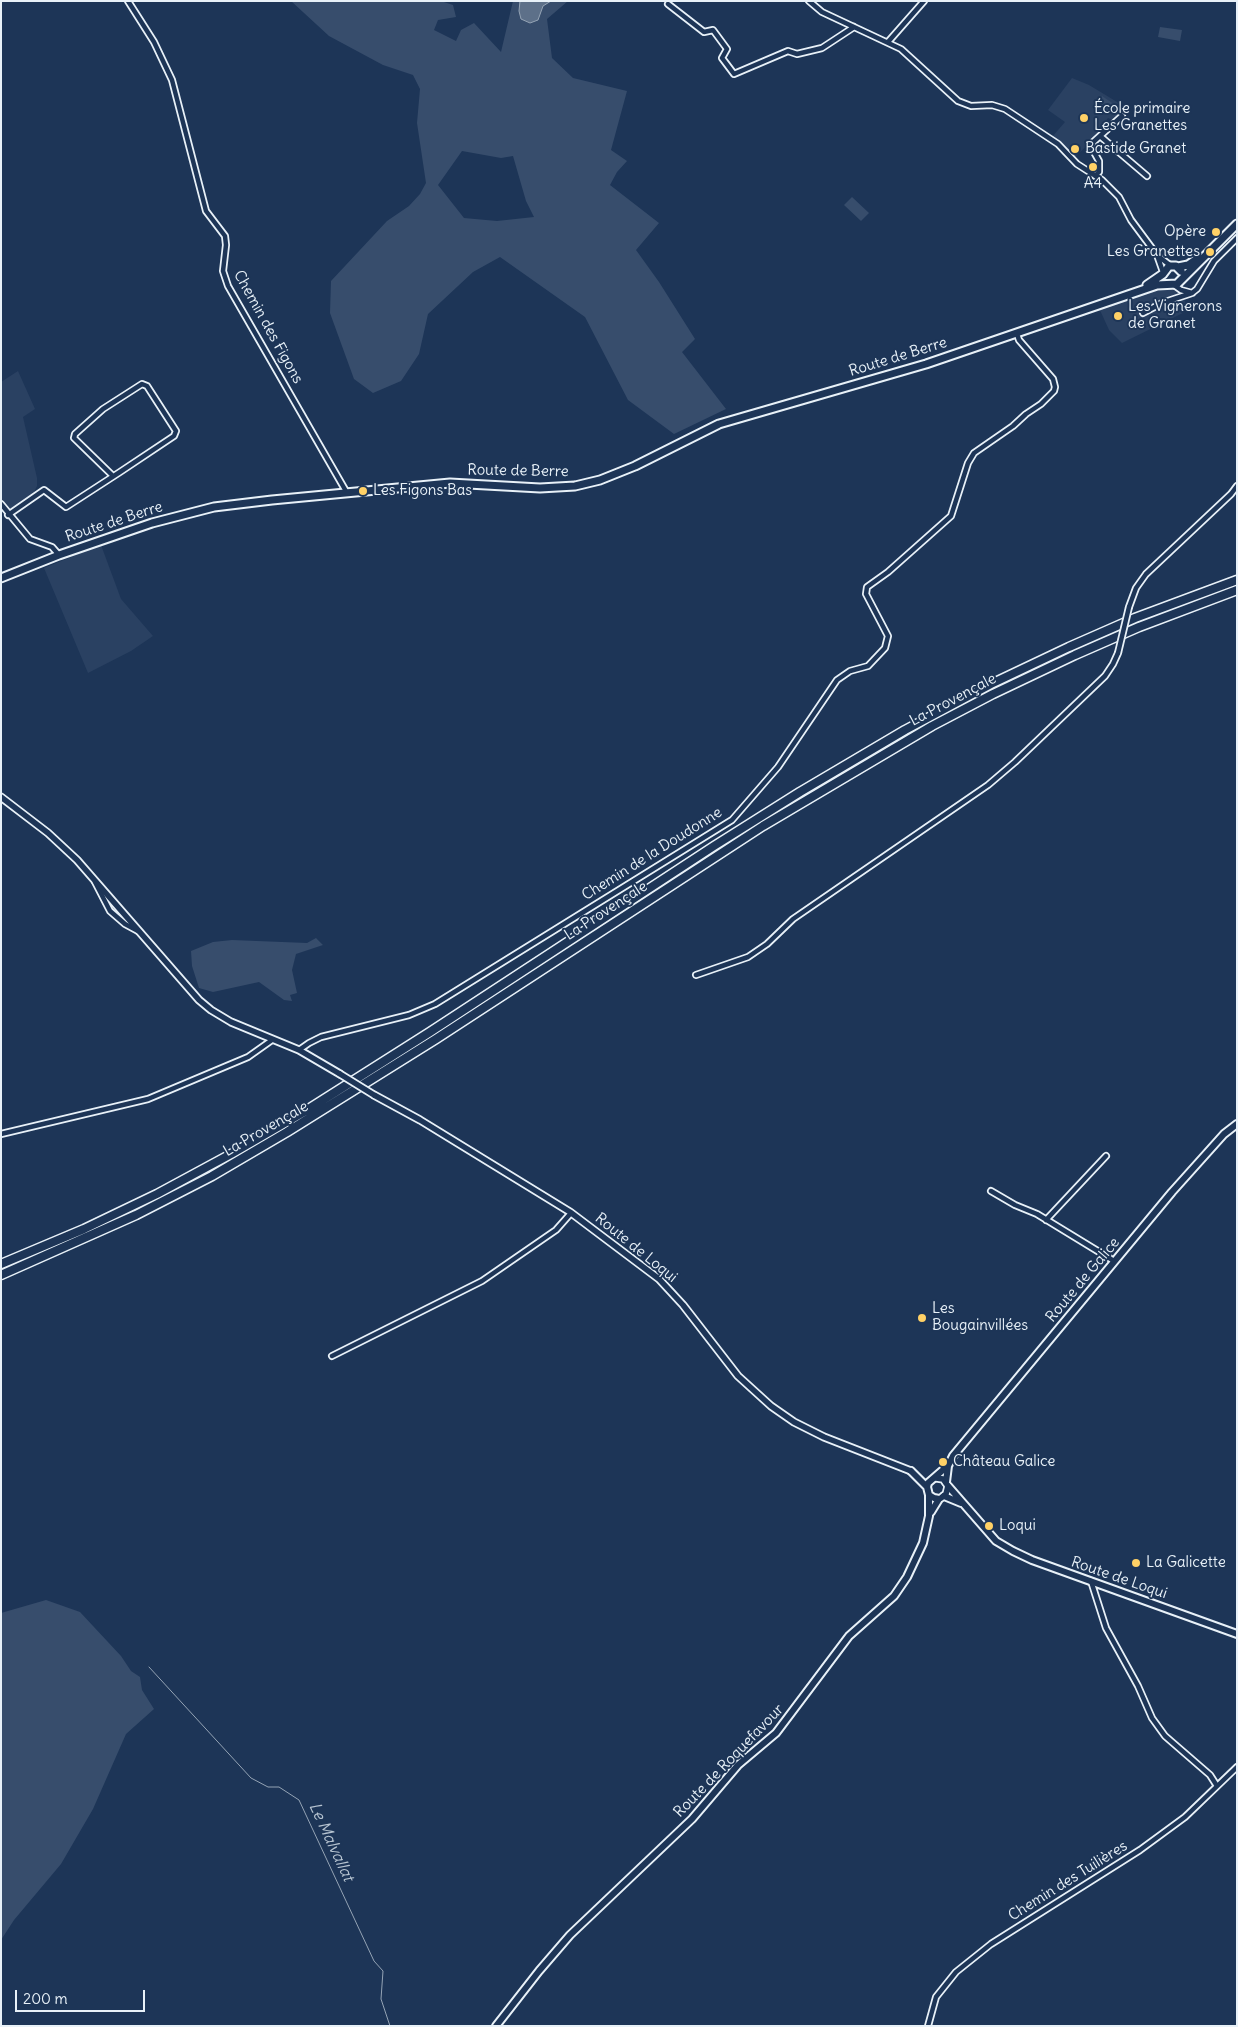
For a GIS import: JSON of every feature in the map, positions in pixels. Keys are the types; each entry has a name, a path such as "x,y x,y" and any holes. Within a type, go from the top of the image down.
{"highway":[{"name":"La Provençale","path":"1,1264 76,1232 157,1194 307,1110 714,846 800,792 905,730 991,684 1069,647 1135,618 1237,580"},
{"name":"La Provençale","path":"1,1275 144,1211 220,1171 304,1123 748,835 846,775 932,726 993,694 1091,648 1172,614 1237,590"}],"main road":[{"path":"1237,218 1198,258 1188,265 1175,266 1163,273 1164,280 1171,284 1182,279 1237,224"},
{"path":"1175,266 1182,273 1182,279"},
{"name":"Route de Berre","path":"1134,293 1155,281 1163,273"},
{"name":"Route de Berre","path":"1,578 59,555 196,510 272,500 450,483 540,488 574,486 600,480 635,466 719,424 926,364 1156,285 1171,284"},
{"name":"Route de Galice","path":"927,1487 1172,1192 1224,1134 1237,1124"},
{"path":"951,1459 948,1466 947,1484 964,1505"},
{"path":"911,1471 933,1479"},
{"path":"911,1471 927,1487 929,1516"},
{"path":"929,1495 958,1501 964,1505"},
{"path":"929,1516 941,1498"},
{"name":"Route de Loqui","path":"964,1505 996,1541 1032,1560 1237,1634"},
{"name":"Route de Roquefavour","path":"496,2026 570,1935 692,1819 738,1765 776,1733 849,1636 894,1596 919,1555 929,1516"}],"street":[{"name":"Chemin des Figons","path":"128,1 154,42 172,80 206,211 225,236 226,245 223,270 228,286 348,492"},
{"path":"809,1 822,12 888,42 908,54 958,101 971,106 992,105 1005,109 1055,142 1077,164 1095,176 1119,197 1130,220 1157,255 1163,273"},
{"path":"888,42 924,1"},
{"path":"668,4 704,32 713,30 727,49 722,58 734,74 788,51 797,54 822,48 854,27"},
{"path":"1095,176 1098,172 1099,161 1090,145 1122,116"},
{"path":"1100,136 1148,176"},
{"path":"1143,312 1197,289 1214,262 1237,238"},
{"path":"1157,255 1175,266"},
{"path":"1182,279 1190,292"},
{"path":"1171,284 1181,290 1190,292"},
{"name":"Chemin de la Doudonne","path":"299,1050 321,1037 400,1017 435,1004 732,820 778,767 837,680 850,671 864,668 873,662 885,648 888,636 866,594 867,587 888,572 951,516 968,463 974,453 1013,426 1054,391 1055,387 1052,378 1019,340 1017,334"},
{"path":"8,515 44,490 66,507 174,436 176,431 147,386 142,384 103,409 75,434 76,442 113,476"},
{"path":"696,975 748,957 767,944 793,919 988,785 1015,762 1105,676 1118,653 1129,606 1136,588 1146,574 1231,494 1237,486"},
{"path":"1,504 8,515 30,539 52,547 59,555"},
{"name":"Route de Loqui","path":"1,798 48,833 95,880 199,1000 211,1010 231,1022 299,1050 420,1120 571,1213 659,1278 683,1305 738,1376 771,1406 824,1437 911,1471"},
{"path":"1,1134 148,1099 248,1057 272,1040"},
{"path":"1046,1220 1106,1156"},
{"path":"991,1191 1046,1220 1114,1262"},
{"path":"332,1356 482,1281 556,1230 571,1213"},
{"path":"933,1479 947,1484 941,1498"},
{"path":"1090,1582 1106,1628 1138,1686 1152,1718 1165,1736 1210,1775 1217,1786"},
{"name":"Chemin des Tuilières","path":"928,2026 936,1998 956,1972 991,1944 1140,1850 1185,1817 1237,1767"}],"shaded area":[{"path":"291,1 441,1 453,5 456,17 438,20 434,30 456,41 461,30 474,23 501,52 513,1 568,1 547,19 552,58 573,78 627,91 611,150 627,161 617,172 610,185 659,223 636,250 695,339 682,352 726,409 674,434 628,400 585,317 500,257 473,272 428,314 419,354 401,381 373,393 354,379 330,313 331,281 387,221 409,206 420,194 426,183 417,123 420,89 413,75 383,65 329,36","holes":["462,151 501,158 513,156 526,201 534,217 497,221 464,218 438,185"]},
{"path":"520,1 551,1 543,6 538,20 530,23 521,19 519,11"},
{"path":"1160,27 1182,30 1180,41 1158,37"},
{"name":"École primaire Les Granettes","path":"1072,78 1089,85 1127,108 1117,119 1108,118 1101,127 1103,130 1073,159 1052,137 1065,122 1048,110"},
{"path":"1102,96 1121,109 1116,116 1097,104"},
{"path":"852,197 869,213 861,221 844,205"},
{"path":"1162,287 1177,291 1191,309 1122,343 1109,330 1099,308"},
{"path":"18,371 35,409 23,417 37,478 37,486 32,496 10,510 1,504 1,382"},
{"path":"101,545 121,599 153,636 131,651 88,673 44,568"},
{"path":"316,938 323,945 296,954 292,970 297,993 290,995 292,1001 284,1000 259,982 213,992 199,988 192,966 191,951 213,942 232,940 307,943"},
{"path":"46,1600 80,1612 121,1656 131,1671 140,1677 142,1690 154,1709 126,1734 93,1809 61,1864 14,1920 1,1940 1,1613"}],"waterway":[{"name":"Le Malvallat","path":"149,1667 251,1778 268,1787 279,1787 299,1800 374,1961 383,1971 381,1999 390,2026"}],"place":[{"name":"École primaire Les Granettes","path":"1084,118"},
{"name":"Bastide Granet","path":"1075,149"},
{"name":"A4","path":"1093,167"},
{"name":"Opère","path":"1216,232"},
{"name":"Les Granettes","path":"1210,252"},
{"name":"Les Vignerons de Granet","path":"1118,316"},
{"name":"Les Figons Bas","path":"363,491"},
{"name":"Les Bougainvillées","path":"922,1318"},
{"name":"Château Galice","path":"943,1462"},
{"name":"Loqui","path":"989,1526"},
{"name":"La Galicette","path":"1136,1563"}]}
